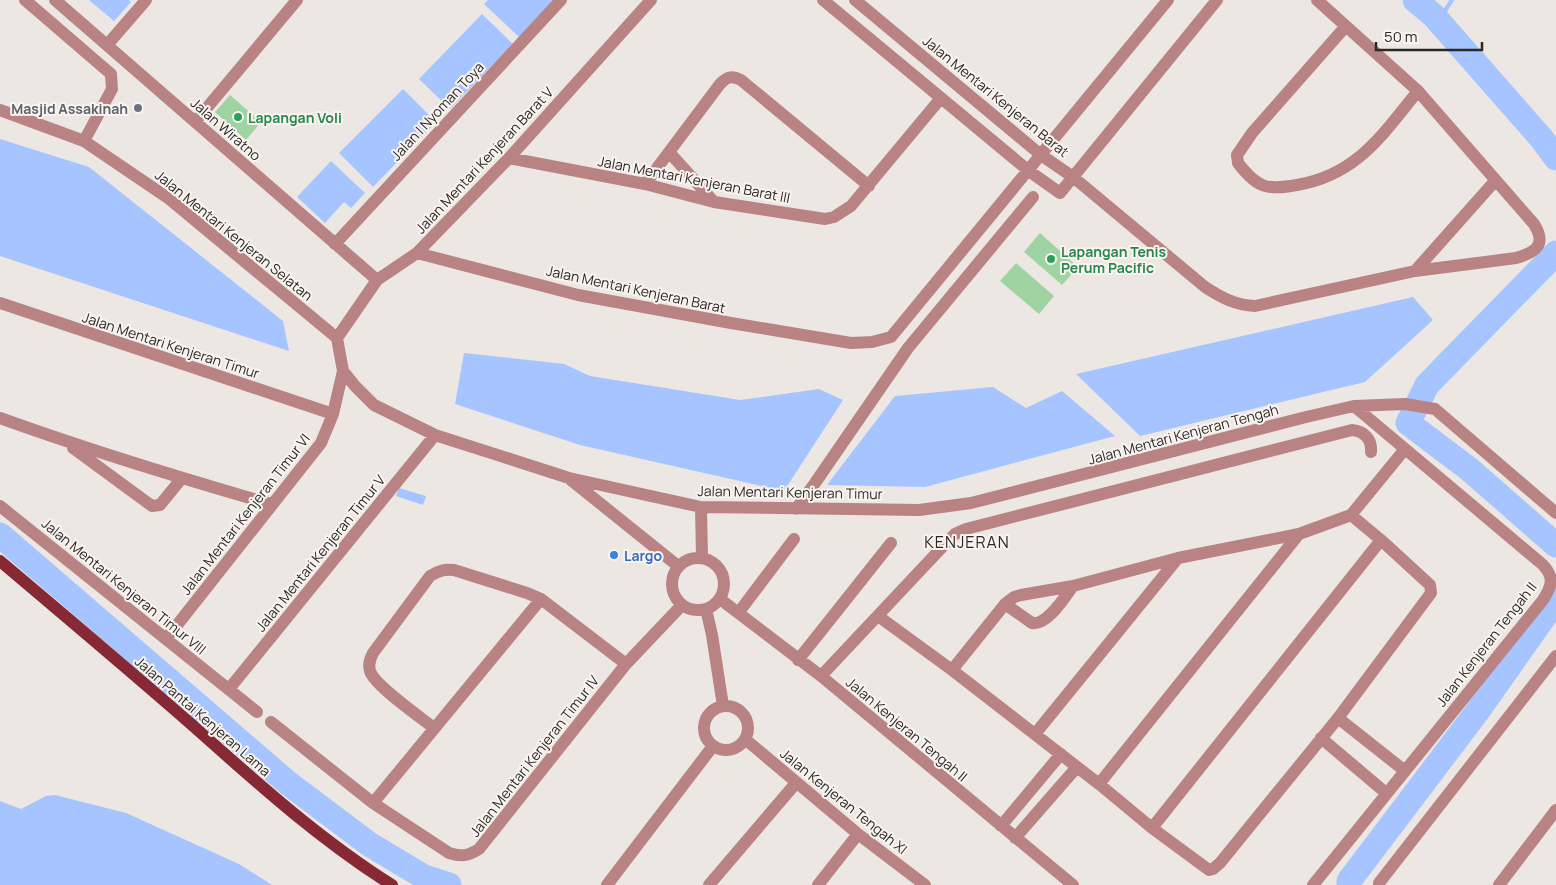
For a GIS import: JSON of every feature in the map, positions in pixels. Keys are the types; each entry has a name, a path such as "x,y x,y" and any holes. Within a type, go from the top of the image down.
{"main road":[{"name":"Jalan Pantai Kenjeran Lama","path":"0,561 136,676 255,782 335,846 392,885"}],"street":[{"path":"25,0 111,74 112,89 84,141"},
{"name":"Jalan Wiratno","path":"55,0 108,44 377,280"},
{"path":"108,44 146,0"},
{"path":"195,122 297,0"},
{"name":"Jalan I Nyoman Toya","path":"335,244 561,0"},
{"name":"Jalan Mentari Kenjeran Barat V","path":"337,338 377,280 417,253 509,158 651,0"},
{"path":"823,0 1029,171 1060,193 1217,0"},
{"name":"Jalan Mentari Kenjeran Barat","path":"855,0 1041,155 1073,177 1206,286 1225,300 1241,306 1273,303 1415,271 1516,258 1531,254 1539,245 1540,234 1534,224 1495,181"},
{"path":"908,348 891,337 1168,0"},
{"path":"1317,0 1418,91 1495,181 1415,271"},
{"path":"1346,26 1252,133 1237,155 1238,163 1256,182 1266,188 1276,188 1304,184 1341,171 1356,161 1378,140 1418,91"},
{"path":"645,184 720,84 726,79 733,77 740,80 869,186"},
{"name":"Jalan Mentari Kenjeran Barat III","path":"509,158 645,184 714,202 825,219 834,217 851,206 941,98"},
{"name":"Jalan Mentari Kenjeran Selatan","path":"0,110 84,141 168,198 337,338"},
{"path":"669,152 714,202"},
{"path":"796,509 816,483 908,348 1033,197"},
{"name":"Jalan Mentari Kenjeran Barat","path":"417,253 588,297 730,324 851,343 872,342 891,337"},
{"path":"960,254 977,266"},
{"name":"Jalan Mentari Kenjeran Timur","path":"0,303 332,414"},
{"name":"Jalan Mentari Kenjeran Timur","path":"337,338 344,371 355,386 374,404 435,435 569,478 701,508 918,510 971,503"},
{"name":"Jalan Mentari Kenjeran Timur VI","path":"166,639 321,443 332,414 344,371"},
{"name":"Jalan Mentari Kenjeran Tengah","path":"971,503 1354,406 1404,404 1435,409 1556,513"},
{"name":"Jalan Kenjeran Tengah II","path":"1313,885 1543,600 1548,592 1551,580 1549,571 1542,564 1354,406"},
{"path":"0,418 62,440 271,504"},
{"path":"821,676 947,542 955,534 966,529 1352,430 1362,432 1368,438 1371,452"},
{"name":"Jalan Mentari Kenjeran Timur V","path":"229,690 435,435"},
{"path":"62,440 152,506 160,505 182,478"},
{"path":"952,670 1005,604 1014,597 1074,586 1178,558 1299,534 1351,515 1405,449"},
{"path":"569,478 678,566"},
{"name":"Jalan Mentari Kenjeran Timur VIII","path":"0,506 229,690"},
{"path":"701,508 702,557"},
{"path":"878,616 952,670 1099,784 1152,828 1209,870 1220,863 1338,718 1431,593 1430,585 1351,515"},
{"path":"1099,784 1299,534"},
{"path":"739,612 794,539"},
{"path":"1152,828 1381,540"},
{"path":"798,660 891,543"},
{"path":"702,557 711,560 723,573 724,591 720,599 706,609 690,609 682,604 676,598 673,591 674,574 678,566 694,558 702,557"},
{"path":"1035,734 1178,558"},
{"path":"434,728 377,682 370,670 369,664 373,653 430,576 445,569 454,570 527,593 541,600 626,664"},
{"path":"1005,604 1032,623 1037,624 1050,616 1074,586"},
{"name":"Jalan Kenjeran Tengah II","path":"720,599 821,676 1073,885"},
{"path":"373,804 541,600"},
{"name":"Jalan Mentari Kenjeran Timur IV","path":"270,722 373,804 448,853 460,856 471,854 479,850 626,664 682,604"},
{"path":"706,609 712,634 722,706"},
{"path":"1379,885 1379,882 1556,656"},
{"path":"229,690 258,712"},
{"path":"722,706 737,708 742,712 748,726 745,739 741,745 727,750 713,746 708,741 704,727 710,713 722,706"},
{"path":"1338,718 1404,771"},
{"path":"1321,738 1386,793"},
{"name":"Jalan Kenjeran Tengah XI","path":"745,739 858,834 925,885"},
{"path":"607,885 713,746"},
{"path":"1001,826 1061,754"},
{"path":"1015,838 1077,767"},
{"path":"709,885 796,783"},
{"path":"1499,885 1556,810"},
{"path":"818,885 858,834"}],"green space":[{"name":"Lapangan Voli","path":"230,95 261,122 246,140 215,112"},
{"name":"Lapangan Tenis Perum Pacific","path":"1040,233 1078,267 1062,285 1024,252"},
{"path":"1016,263 1054,296 1039,314 1000,281"}],"water":[{"path":"89,0 129,0 131,2 114,21"},
{"path":"488,0 553,0 521,39 484,4"},
{"path":"482,14 513,44 450,109 419,79"},
{"path":"403,89 436,122 373,187 339,153"},
{"path":"0,139 89,167 283,321 289,351 0,256"},
{"path":"331,161 365,193 351,208 344,202 325,223 297,197"},
{"path":"1413,297 1433,320 1365,382 1140,436 1076,374"},
{"path":"464,353 564,364 590,376 740,400 819,389 843,400 784,491 580,445 455,404"},
{"path":"993,387 1026,408 1062,391 1115,436 925,487 827,485 895,396"},
{"path":"399,488 426,496 423,505 396,496"},
{"path":"55,795 126,813 239,864 272,885 0,885 0,801 21,809 46,796"}],"waterway":[{"path":"1415,0 1434,16 1542,139 1556,158"},
{"path":"1440,23 1452,0"},
{"path":"1556,253 1427,385 1408,423 1469,469 1556,545"},
{"path":"0,535 288,783 369,844 424,877 449,885"},
{"path":"1349,885 1349,881 1477,712 1556,600"}],"place":[{"name":"Masjid Assakinah","path":"138,108"},
{"name":"Lapangan Voli","path":"238,117"},
{"name":"Lapangan Tenis Perum Pacific","path":"1051,259"},
{"name":"Largo","path":"614,555"}],"district":[{"name":"KENJERAN","path":"967,542"}]}
